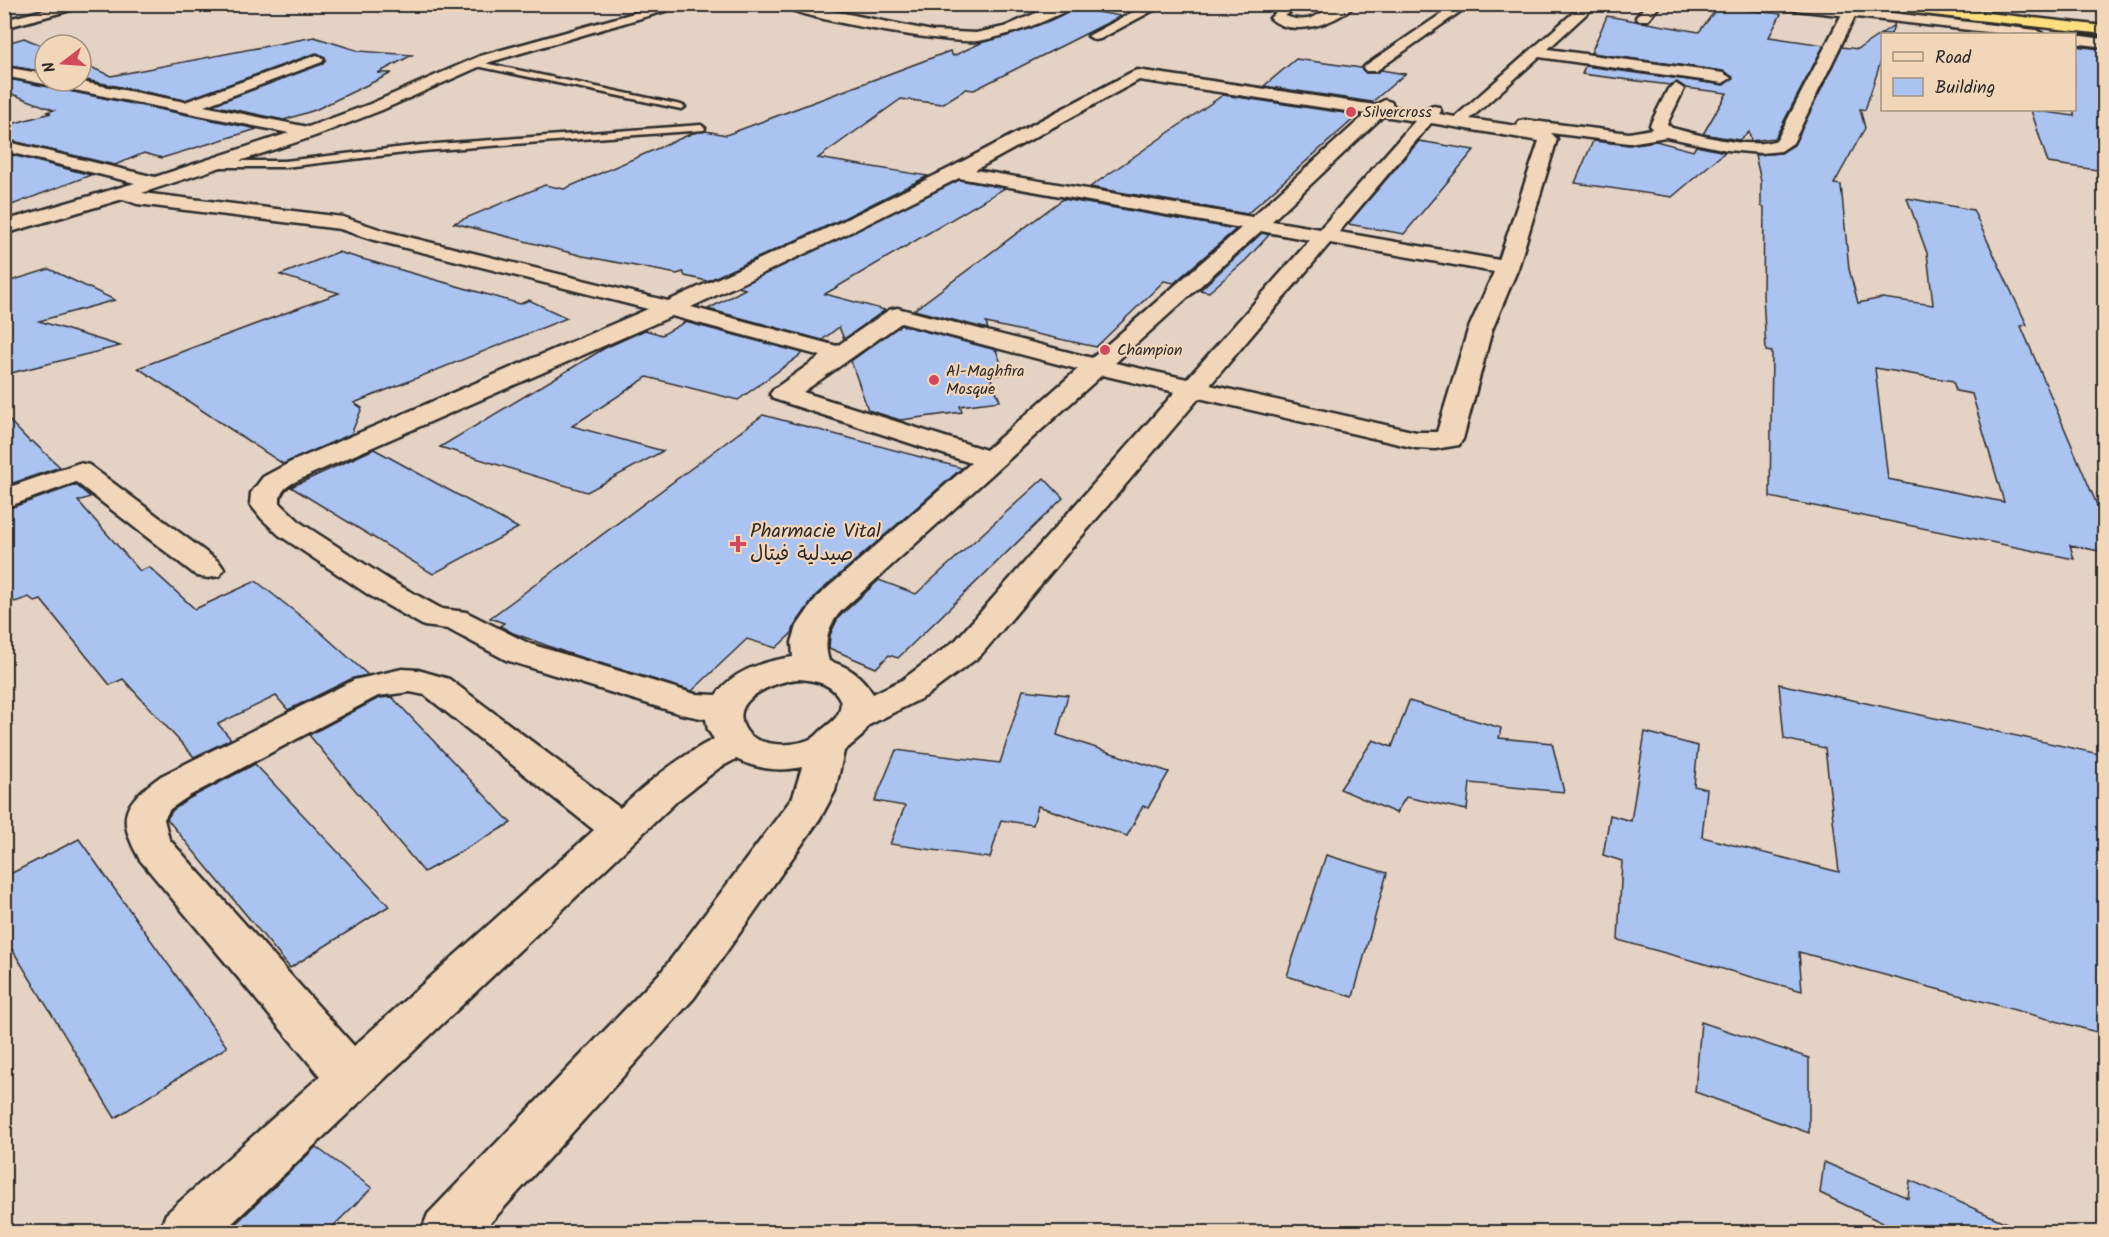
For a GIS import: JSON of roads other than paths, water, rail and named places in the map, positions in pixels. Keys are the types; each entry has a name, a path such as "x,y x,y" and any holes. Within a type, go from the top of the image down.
{"highway":[{"path":"1869,4 2104,30"},
{"path":"1989,4 2104,17"}],"street":[{"path":"4,24 87,4"},
{"path":"4,228 155,183 309,132 376,107 475,63 683,4"},
{"path":"786,4 803,11 924,33 975,37 1008,30 1069,4"},
{"path":"1095,36 1159,4"},
{"path":"1295,4 1277,18 1313,24 1350,4"},
{"path":"1371,68 1465,4"},
{"path":"1463,116 1591,4"},
{"path":"1643,17 1655,4"},
{"path":"1778,4 2028,33"},
{"path":"1431,114 1463,116 1629,138 1666,132 1749,147 1778,147 1784,143 1850,12"},
{"path":"2076,39 2104,43"},
{"path":"1535,52 1723,78"},
{"path":"187,107 317,59"},
{"path":"1132,68 1382,107"},
{"path":"10,75 33,78"},
{"path":"992,461 783,394 897,315 1097,367 1192,389 1416,440 1449,439 1480,330 1507,268 1548,139 1539,134 1431,114 1137,75 957,172 850,225 670,308 301,468 273,483 265,493 265,504 290,529 380,588 436,619 454,619 518,652 694,706 731,726 754,753 779,757 804,754 914,687 968,648 1192,389 1324,236 1431,114"},
{"path":"93,89 309,132"},
{"path":"1666,132 1658,125 1676,89"},
{"path":"814,668 808,646 810,632 817,617 1257,224 1382,107"},
{"path":"4,146 155,183"},
{"path":"957,172 1507,268"},
{"path":"125,192 145,199 343,224 381,236 670,308 840,354"},
{"path":"4,499 79,471 208,569"},
{"path":"185,1233 664,790 705,759 731,726 735,694 751,681 771,672 792,668 814,668 835,674 851,685 858,699 814,795 686,974 447,1233"},
{"path":"352,1078 154,849 145,833 143,818 152,802 175,786 366,688 392,680 417,680 437,687 621,830"}],"lane":[{"path":"475,63 681,107"},
{"path":"213,164 285,164 422,148 701,128"}],"place":[{"name":"Silvercross","path":"1351,112"},
{"name":"Champion","path":"1105,350"},
{"name":"Al-Maghfira Mosque","path":"934,380"},
{"name":"Pharmacie Vital صيدلية فيتال","path":"738,544"}]}
